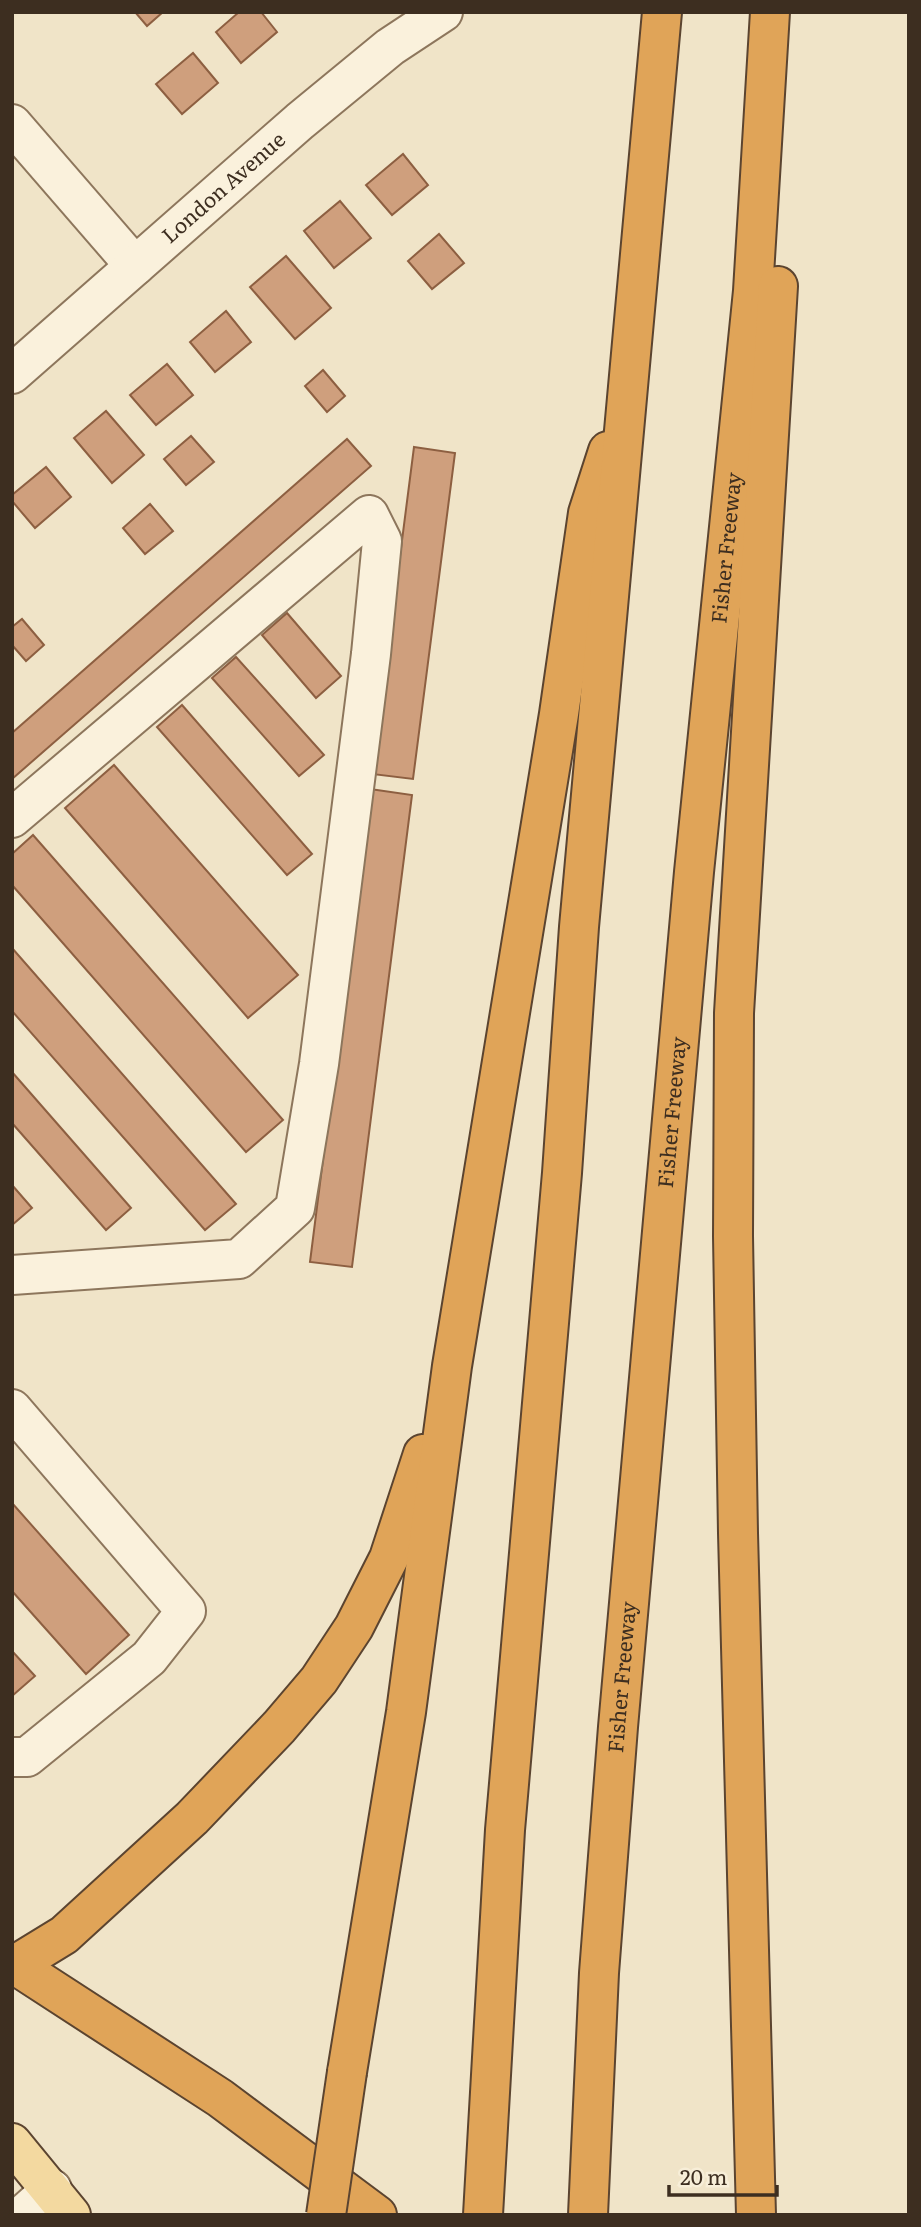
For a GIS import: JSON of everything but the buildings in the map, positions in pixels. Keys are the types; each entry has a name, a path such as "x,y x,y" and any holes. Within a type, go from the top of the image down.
{"highway":[{"path":"484,2197 505,1830 562,1173 579,927 662,12"},
{"path":"756,2215 738,1532 733,1237 734,1027 778,289 770,30"},
{"name":"Fisher Freeway","path":"587,2215 599,1973 618,1727 694,872 752,291 770,30"},
{"path":"327,2215 347,2072 406,1712 452,1366 559,714 588,513 630,386"},
{"path":"377,2215 220,2098 14,1964 64,1935 183,1826 279,1727 319,1680 354,1627 389,1558 452,1366"}],"main road":[{"path":"12,2143 62,2202"}],"street":[{"name":"London Avenue","path":"12,374 320,105 390,47 443,12"},
{"path":"12,124 135,266"},
{"path":"12,818 369,515 382,541 371,654 319,1064 295,1208 239,1259 12,1275"},
{"path":"12,1409 186,1611 149,1658 27,1756 12,1757"},
{"path":"23,2215 62,2202"}]}
